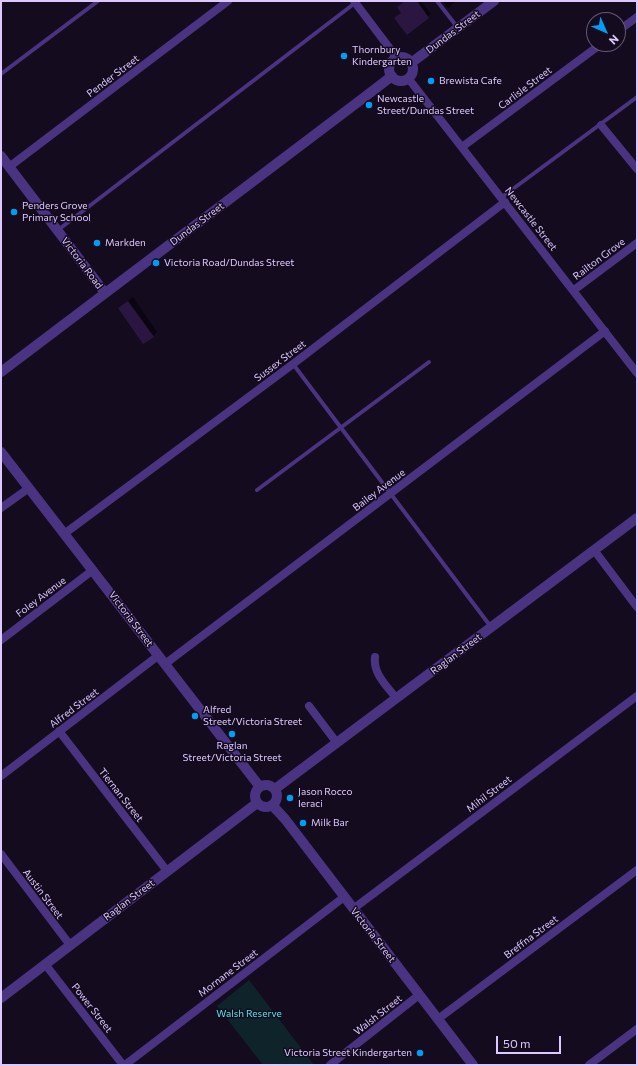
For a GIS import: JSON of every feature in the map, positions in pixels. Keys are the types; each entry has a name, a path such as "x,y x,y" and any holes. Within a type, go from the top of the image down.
{"street":[{"name":"Pender Street","path":"9,167 228,1"},
{"name":"Dundas Street","path":"412,63 494,1"},
{"path":"355,2 397,58"},
{"path":"626,25 637,17"},
{"name":"Carlisle Street","path":"462,147 590,52"},
{"path":"397,58 406,58 412,63 412,73 408,78 401,81 392,76 390,66 397,58"},
{"name":"Dundas Street","path":"1,372 392,76"},
{"name":"Newcastle Street","path":"408,78 637,373"},
{"path":"601,125 637,169"},
{"name":"Victoria Road","path":"1,156 106,293"},
{"name":"Sussex Street","path":"64,534 293,364 503,199"},
{"name":"Railton Grove","path":"574,290 637,243"},
{"name":"Bailey Avenue","path":"162,660 390,494 605,331"},
{"name":"Victoria Street","path":"1,452 64,534 94,570 260,787"},
{"path":"1,508 29,488"},
{"name":"Raglan Street","path":"275,789 637,518"},
{"path":"594,550 637,607"},
{"name":"Foley Avenue","path":"1,640 94,570"},
{"path":"375,657 374,663 376,671 396,698"},
{"name":"Alfred Street","path":"1,776 59,731 162,660"},
{"name":"Mihil Street","path":"353,909 637,696"},
{"path":"309,706 337,743"},
{"name":"Tiernan Street","path":"59,731 167,871"},
{"path":"263,785 269,785 275,789 277,798 272,805 266,807 257,803 255,792 260,787 263,785"},
{"name":"Raglan Street","path":"1,998 257,803"},
{"name":"Victoria Street","path":"272,805 285,819 473,1065"},
{"name":"Austin Street","path":"1,854 70,945"},
{"name":"Breffna Street","path":"438,1019 637,870"},
{"name":"Mornane Street","path":"121,1064 344,897"},
{"name":"Power Street","path":"45,964 121,1064"},
{"name":"Walsh Street","path":"330,1065 419,995"},
{"path":"589,1065 637,1030"}],"lane":[{"path":"1,74 98,1"},
{"path":"437,1 458,28"},
{"path":"58,230 355,2"},
{"path":"503,199 637,97"},
{"path":"257,490 429,362"},
{"path":"293,364 491,628"}],"green space":[{"name":"Walsh Reserve","path":"249,980 314,1065 263,1065 217,1006"}],"building":[{"path":"405,1 417,1 429,18 407,35 394,18 401,13 397,7"},
{"path":"128,301 154,337 143,344 118,308"}],"place":[{"name":"Thornbury Kindergarten","path":"344,56"},
{"name":"Brewista Cafe","path":"431,81"},
{"name":"Newcastle Street/Dundas Street","path":"369,105"},
{"name":"Penders Grove Primary School","path":"14,212"},
{"name":"Markden","path":"97,243"},
{"name":"Victoria Road/Dundas Street","path":"156,263"},
{"name":"Alfred Street/Victoria Street","path":"195,716"},
{"name":"Raglan Street/Victoria Street","path":"232,734"},
{"name":"Jason Rocco Ieraci","path":"290,798"},
{"name":"Milk Bar","path":"303,823"},
{"name":"Victoria Street Kindergarten","path":"420,1053"}]}
